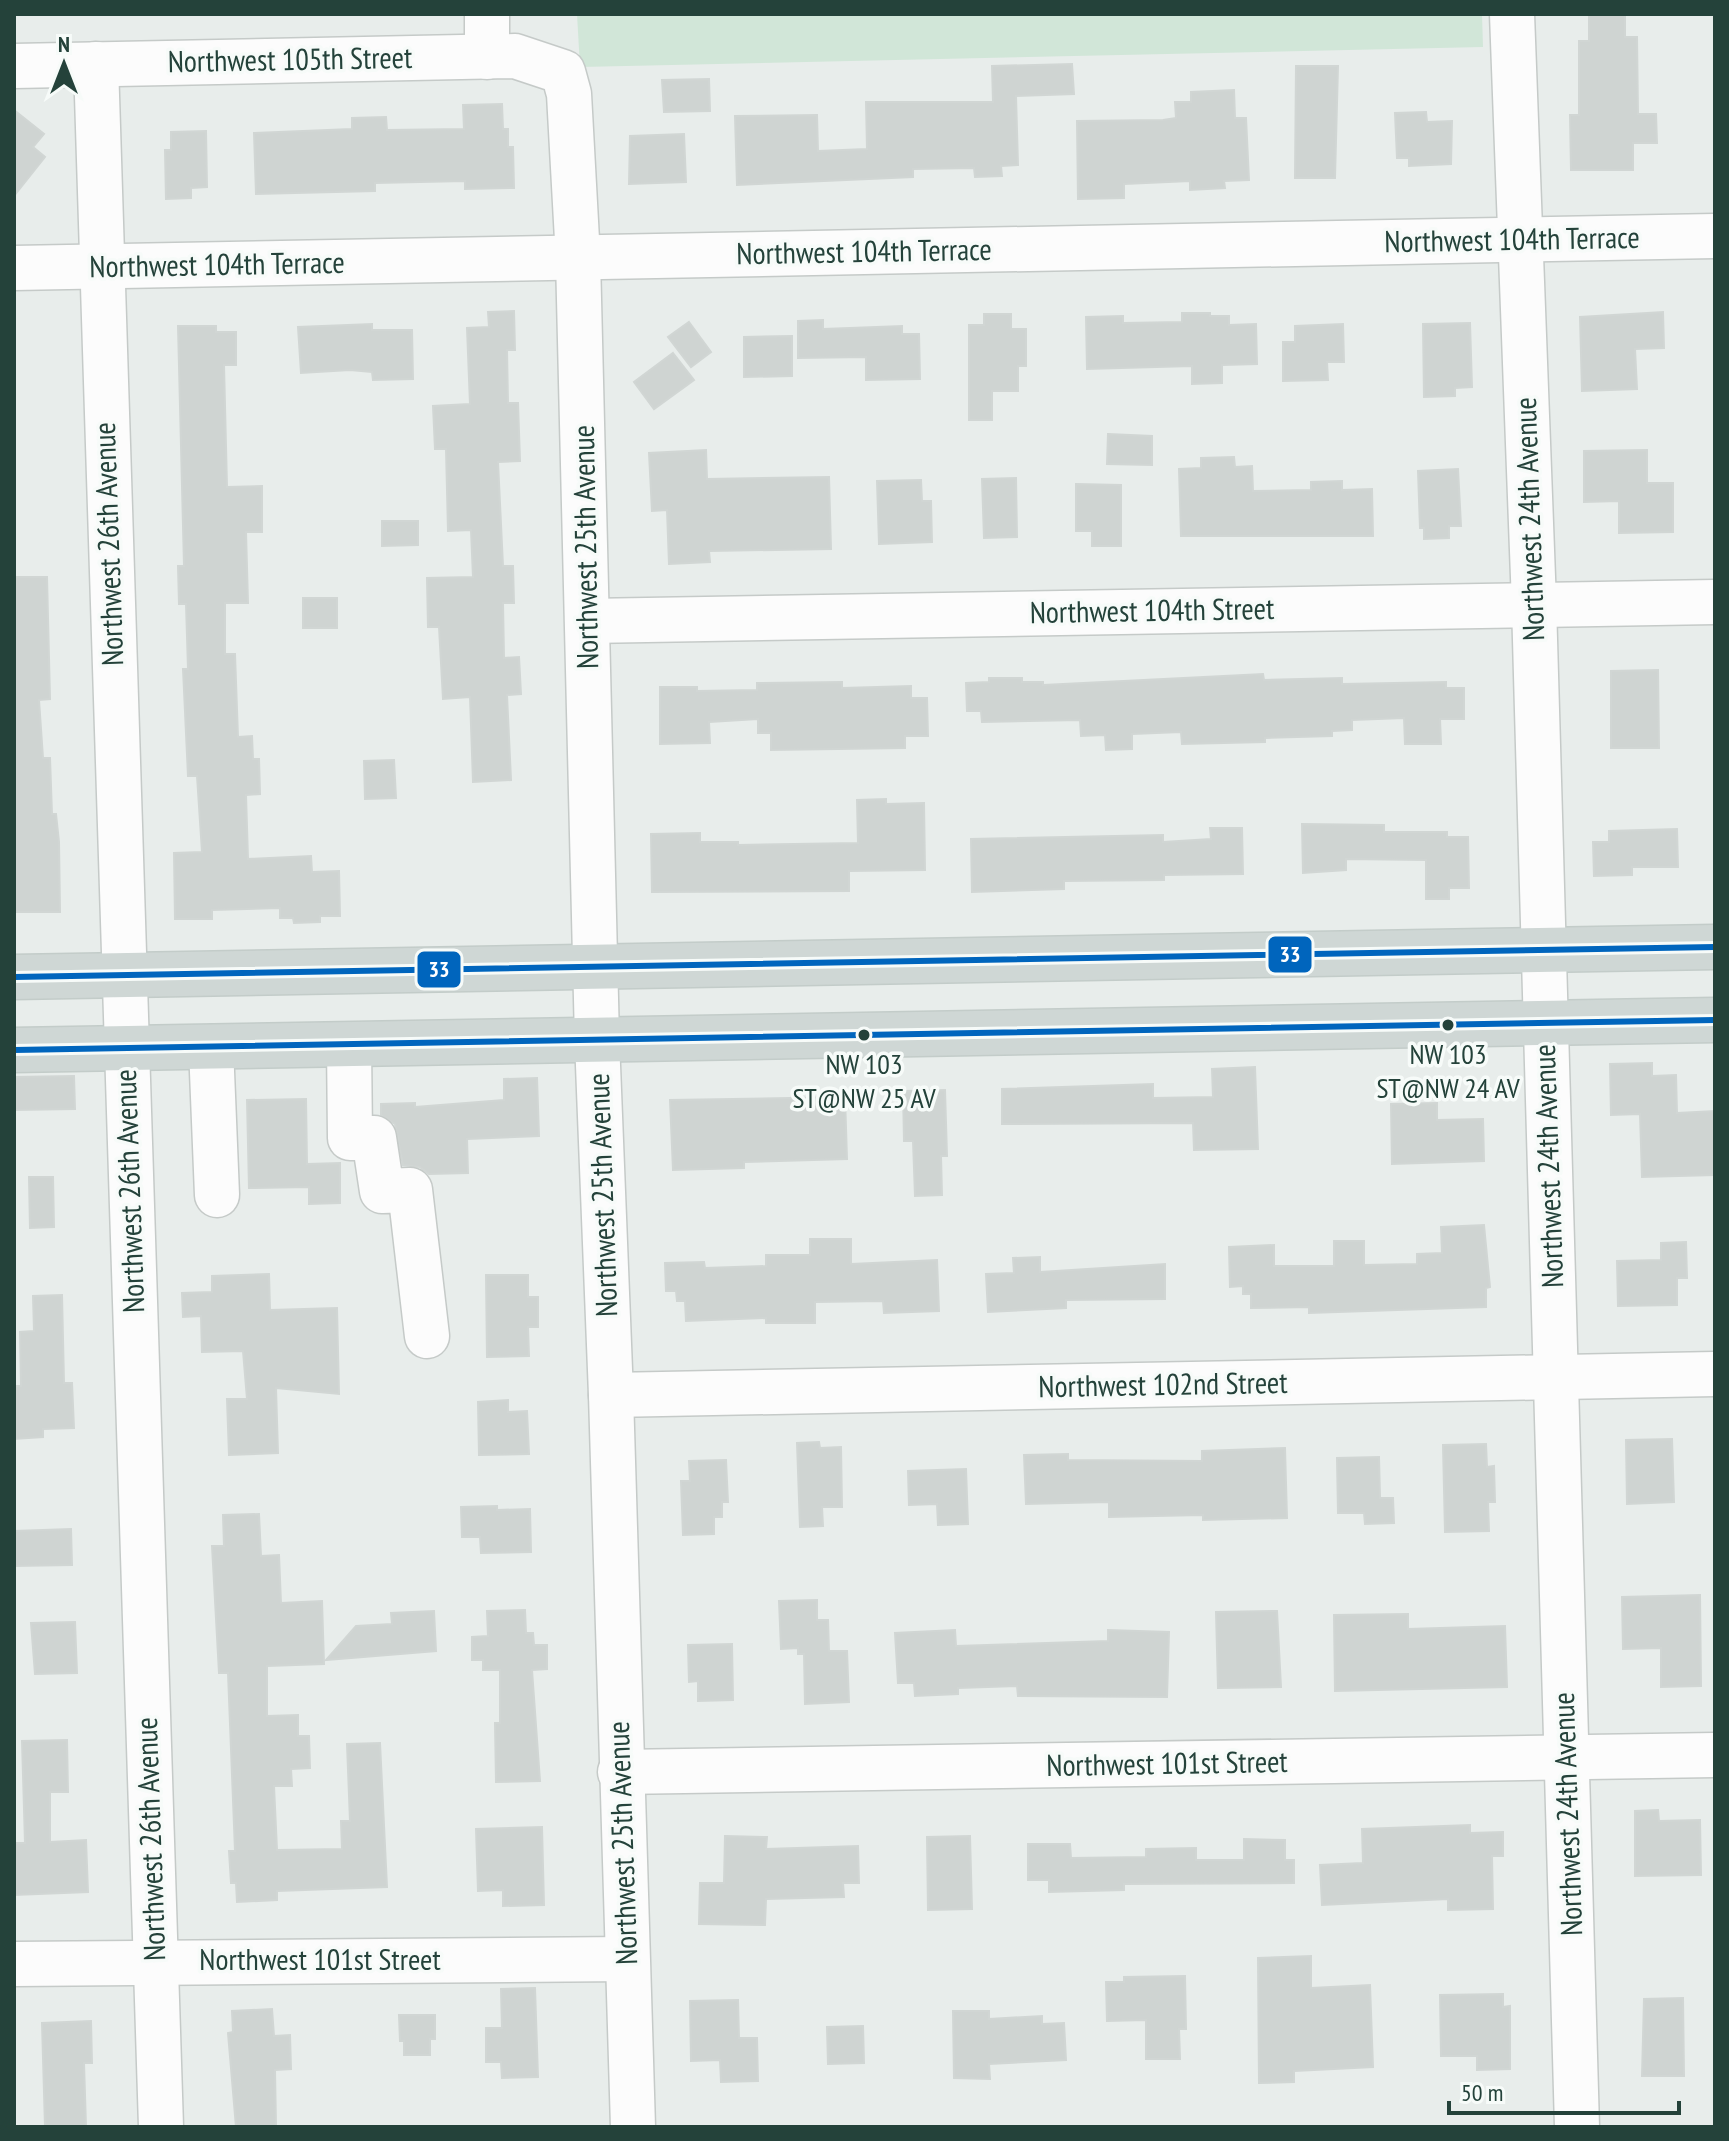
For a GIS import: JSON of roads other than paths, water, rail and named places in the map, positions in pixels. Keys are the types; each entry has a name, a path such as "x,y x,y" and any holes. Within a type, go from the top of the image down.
{"main road":[{"path":"14,977 1715,947"},
{"path":"14,1050 1715,1020"}],"street":[{"name":"Northwest 24th Avenue","path":"1512,14 1534,604 1543,1022 1577,2127"},
{"name":"Northwest 105th Street","path":"14,66 96,64 487,35 515,56 563,72"},
{"name":"Northwest 26th Avenue","path":"96,64 161,2127"},
{"name":"Northwest 25th Avenue","path":"563,72 569,94 578,258 597,1040 633,2127"},
{"name":"Northwest 104th Terrace","path":"14,268 1715,236"},
{"name":"Northwest 104th Street","path":"588,621 1715,602"},
{"path":"349,1045 350,1138 374,1138 382,1191 410,1190 427,1336"},
{"path":"211,1047 217,1195"},
{"name":"Northwest 102nd Street","path":"611,1395 1715,1374"},
{"name":"Northwest 101st Street","path":"620,1772 1715,1755"},
{"name":"Northwest 101st Street","path":"14,1964 627,1959"}],"place":[{"name":"NW 103 ST@NW 24 AV","path":"1448,1025"},
{"name":"NW 103 ST@NW 25 AV","path":"864,1035"}]}
